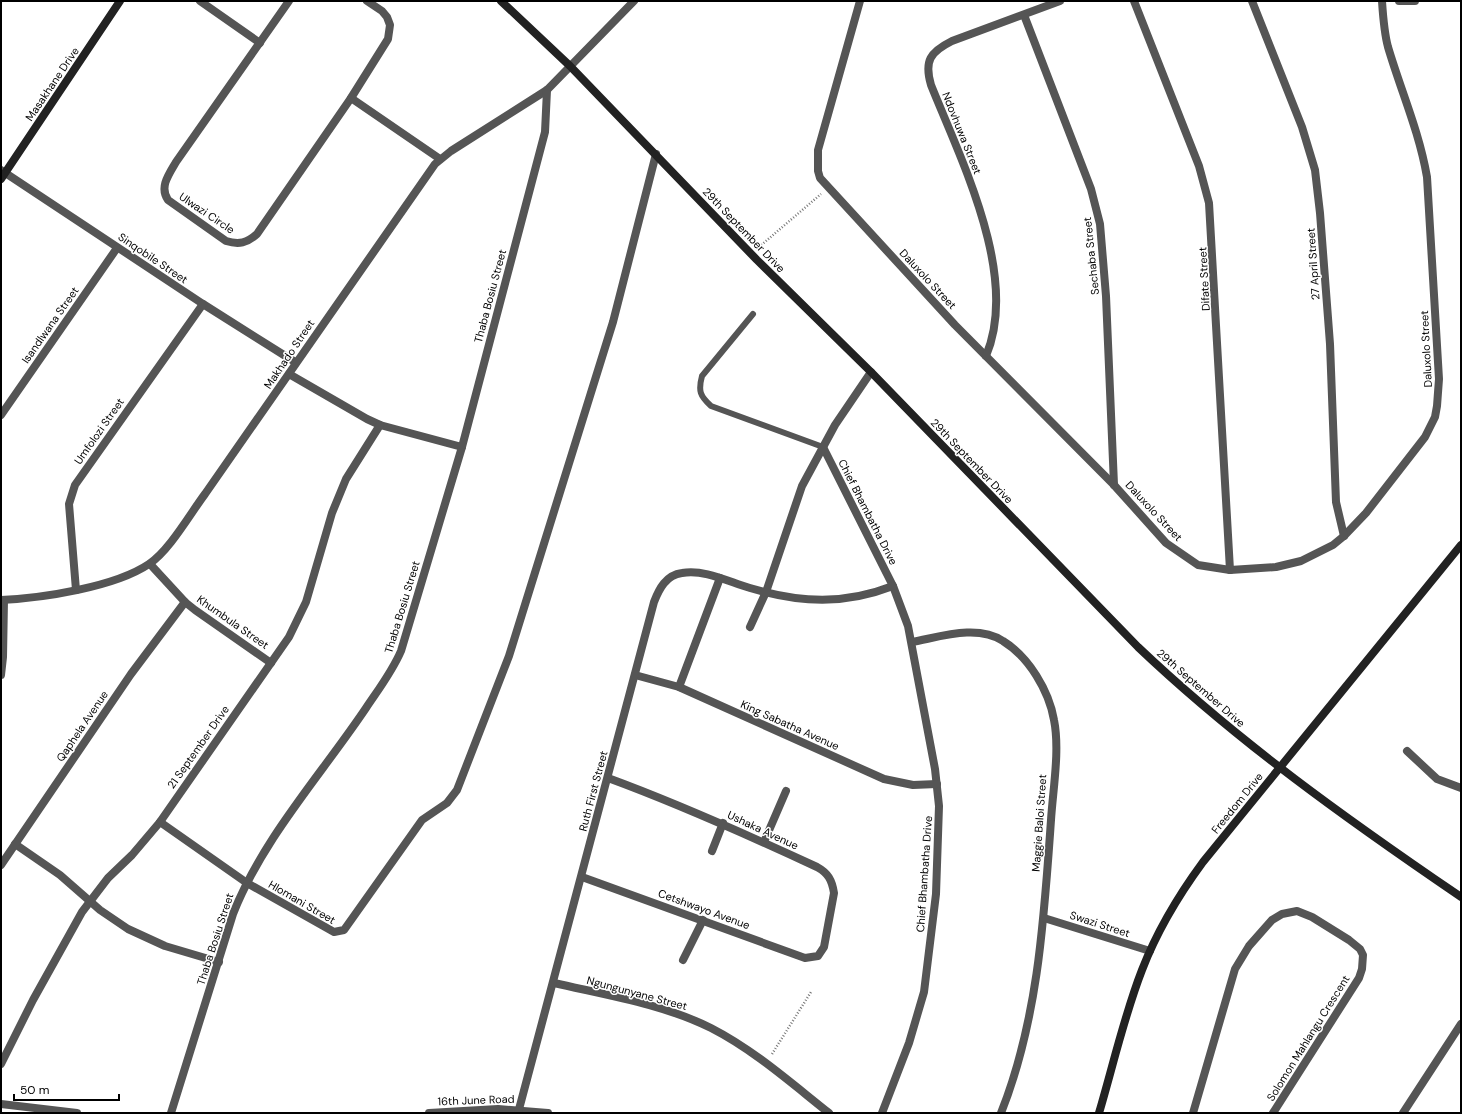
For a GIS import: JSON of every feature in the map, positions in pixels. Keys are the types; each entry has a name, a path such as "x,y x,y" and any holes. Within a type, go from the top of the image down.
{"street":[{"name":"Masakhane Drive","path":"2,174 120,1"},
{"path":"200,1 260,43"},
{"name":"Ulwazi Circle","path":"289,1 167,177 165,196 168,200 226,241 233,243 247,242 257,234 352,98 388,39 390,25 382,11 367,1"},
{"name":"29th September Drive","path":"501,1 570,66 751,254 871,372 1138,647 1208,711 1279,768 1339,812 1461,897"},
{"name":"Makhado Street","path":"2,600 76,590 123,576 150,564 172,540 289,374 295,362 440,158 547,90 634,1"},
{"name":"Daluxolo Street","path":"860,1 818,150 818,171 820,178 986,356 1114,485 1166,542 1181,555 1198,566 1230,570 1276,567 1301,561 1321,552 1344,536 1366,513 1421,442 1435,416 1439,396 1427,177 1416,129 1388,47 1382,1"},
{"name":"Ndovhuwa Street","path":"986,356 992,342 995,329 996,293 986,227 931,85 928,68 929,60 932,54 943,45 1060,1"},
{"name":"Difate Street","path":"1134,1 1199,166 1212,218 1230,570"},
{"name":"27 April Street","path":"1252,1 1302,128 1315,170 1319,198 1330,344 1335,496 1344,536"},
{"path":"1399,1 1415,1"},
{"name":"Sechaba Street","path":"1024,15 1091,189 1100,224 1106,296 1114,485"},
{"name":"Thaba Bosiu Street","path":"171,1113 233,914 247,883 289,817 396,663 403,646 462,446 545,132 547,90"},
{"path":"352,98 440,158"},
{"name":"Hlomani Street","path":"160,822 247,883 327,929 334,932 339,932 344,930 422,820 447,803 457,790 509,656 613,322 656,154"},
{"name":"Sinqobile Street","path":"2,174 295,362"},
{"name":"Isandlwana Street","path":"1,416 117,248"},
{"name":"Umfolozi Street","path":"76,590 69,504 75,485 203,304"},
{"path":"750,627 766,592 802,486 846,408 871,372"},
{"path":"289,374 380,425 462,446"},
{"name":"21 September Drive","path":"1,1064 66,939 89,901 160,822 292,632 306,602 332,513 346,479 380,425"},
{"name":"Chief Bhambatha Drive","path":"823,447 893,586 912,642 940,806 939,862 924,992 909,1043 882,1113"},
{"name":"Freedom Drive","path":"1099,1113 1137,984 1150,951 1168,914 1192,877 1461,545"},
{"name":"Khumbula Street","path":"150,564 185,602 205,618 271,663"},
{"name":"Ruth First Street","path":"519,1111 654,602 665,582 676,574 690,572 720,578 751,589 766,592"},
{"path":"679,687 720,578"},
{"path":"766,592 812,600 830,601 863,597 893,586"},
{"path":"1,674 3,657 2,600"},
{"name":"Qaphela Avenue","path":"1,865 131,674 185,602"},
{"name":"Maggie Baloi Street","path":"912,642 970,633 993,636 1004,641 1028,664 1043,687 1054,720 1056,736 1044,918 1028,1023 1016,1071 1001,1113"},
{"name":"King Sabatha Avenue","path":"635,675 679,687 884,779 913,785 937,784"},
{"path":"1407,752 1437,779 1461,788"},
{"name":"Ushaka Avenue","path":"608,778 723,823 823,870 831,880 834,893 824,947 818,956"},
{"path":"764,842 786,791"},
{"path":"712,851 723,823"},
{"path":"15,844 60,875 112,920 148,939 219,962"},
{"name":"Cetshwayo Avenue","path":"582,877 805,958 818,956"},
{"name":"Solomon Mahlangu Crescent","path":"1202,1113 1193,1112 1227,991 1241,958 1272,920 1288,912 1297,911 1312,917 1356,945 1363,955 1363,962 1359,978 1273,1113"},
{"name":"Swazi Street","path":"1044,918 1150,951"},
{"path":"683,960 703,920"},
{"name":"Ngungunyane Street","path":"554,983 642,1004 688,1019 728,1038 766,1062 829,1113"},
{"path":"1403,1113 1461,1024"},
{"path":"1,1104 77,1113"},
{"name":"16th June Road","path":"429,1113 476,1109 548,1113"}],"lane":[{"path":"753,314 702,376 699,388 701,398 711,406 823,447"}],"path":[{"path":"751,254 828,188"},
{"path":"766,1062 811,992"}]}
